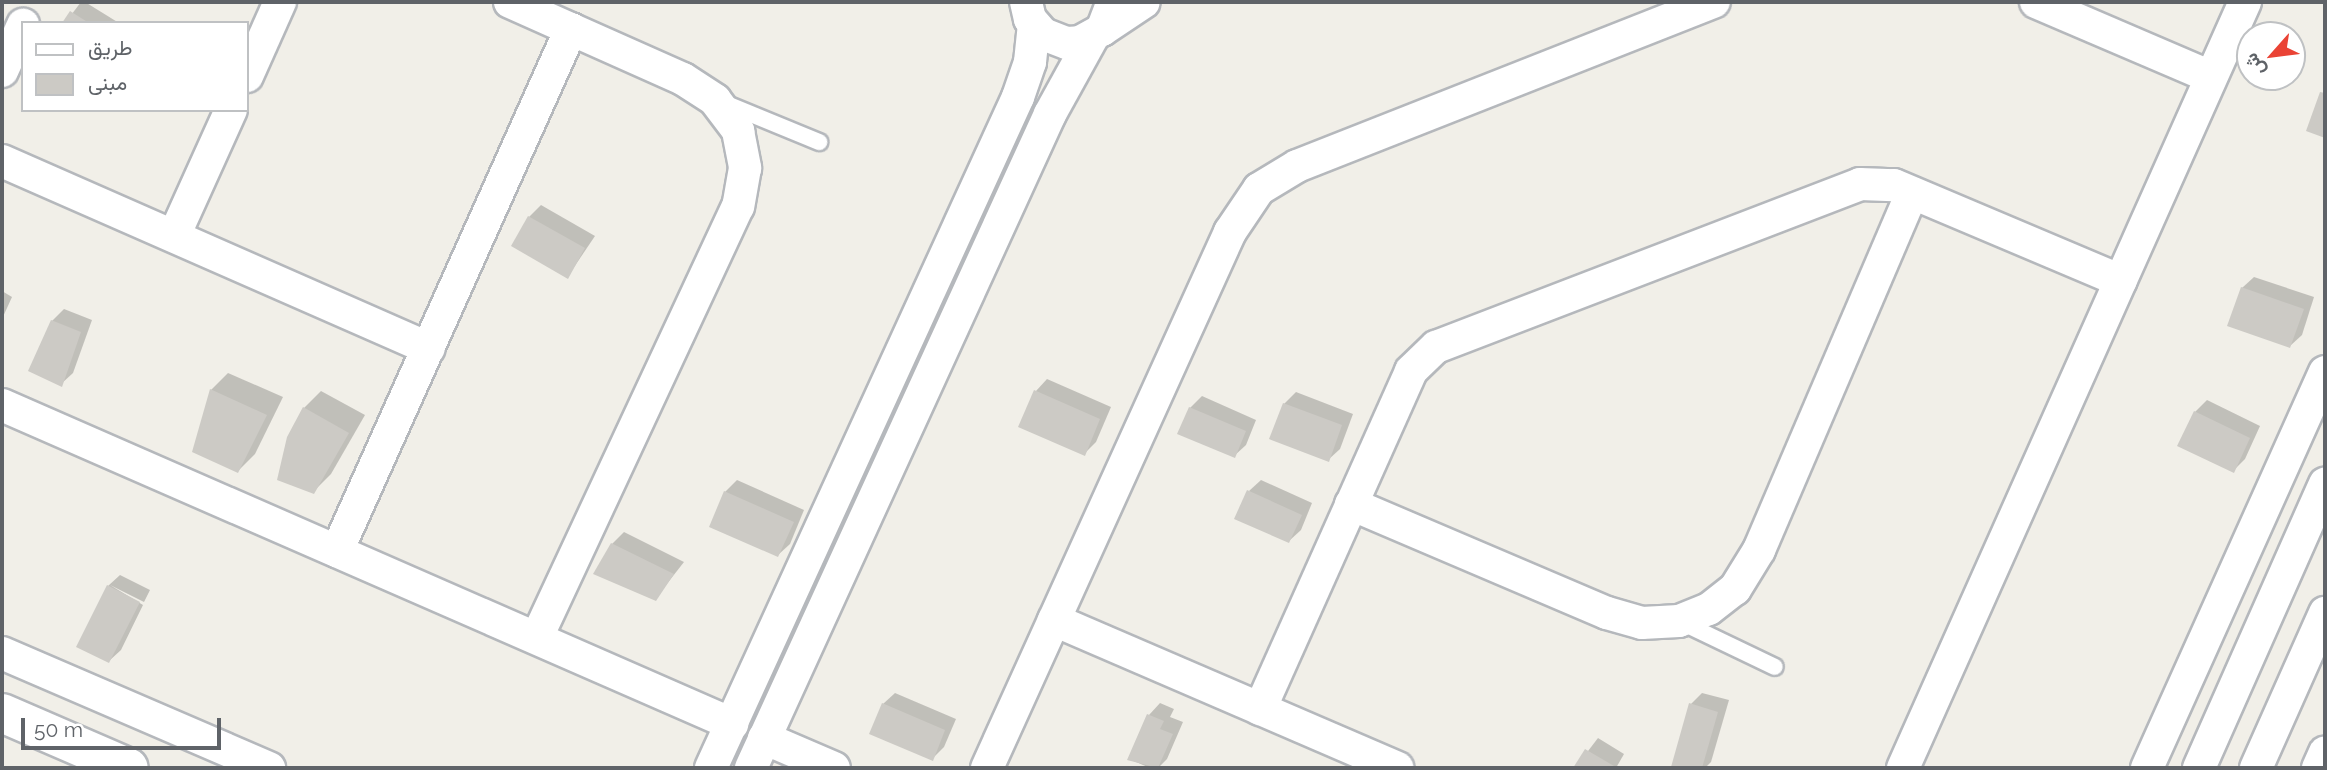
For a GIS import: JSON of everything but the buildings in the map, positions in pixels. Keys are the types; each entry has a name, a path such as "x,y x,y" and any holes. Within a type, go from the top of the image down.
{"street":[{"path":"24,21 33,2"},
{"path":"248,74 280,2"},
{"path":"510,2 683,79 715,100 738,131 746,168 738,206 537,639"},
{"path":"1027,12 1055,40 1080,42 1102,23 1144,2"},
{"path":"987,768 1230,232 1259,188 1297,166 1714,2"},
{"path":"2036,2 2211,77"},
{"path":"1903,768 2245,2"},
{"path":"711,768 1018,97 1030,62 1027,12"},
{"path":"751,768 1050,114 1102,23"},
{"path":"2,71 21,28"},
{"path":"337,551 572,29"},
{"path":"174,236 230,112"},
{"path":"2,161 429,348"},
{"path":"1260,709 1411,371 1428,352 1844,189 1877,183 1912,193 2121,281"},
{"path":"1351,504 1607,613 1642,623 1679,621 1709,609 1735,589 1759,550 1912,193"},
{"path":"2147,768 2325,372"},
{"path":"2,405 732,724"},
{"path":"2199,768 2325,484"},
{"path":"2267,503 2312,515"},
{"path":"2256,768 2325,613"},
{"path":"1054,620 1398,768"},
{"path":"2,653 269,768"},
{"path":"2233,692 2281,713"},
{"path":"2,713 129,768"},
{"path":"764,738 834,768"},
{"path":"2318,768 2325,752"}],"lane":[{"path":"715,100 819,142"},
{"path":"1679,621 1775,667"}]}
